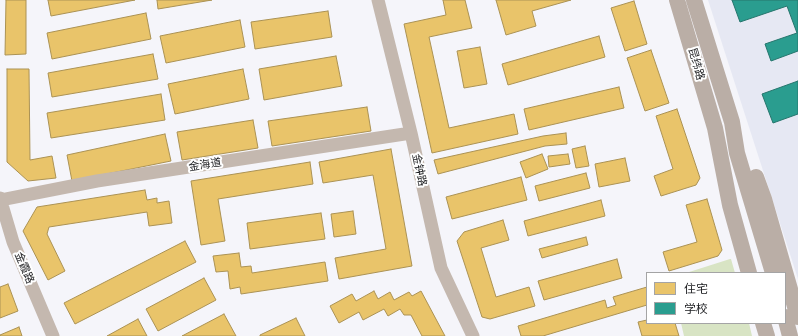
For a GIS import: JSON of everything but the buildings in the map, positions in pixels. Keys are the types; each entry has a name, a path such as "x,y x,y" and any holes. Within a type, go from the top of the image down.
{"main road":[{"name":"昆纬路","path":"677,0 715,128"},
{"name":"昆纬路","path":"694,0 732,122"},
{"path":"732,122 761,272"},
{"path":"732,122 747,153 764,199 785,272"},
{"path":"715,128 745,194 773,272"},
{"path":"715,128 730,205 749,272"},
{"path":"786,275 798,317"},
{"path":"786,321 790,336"},
{"path":"763,324 767,336"},
{"path":"776,324 779,336"}],"street":[{"name":"金钟路","path":"378,0 411,133 441,268 473,336"},
{"name":"金海道","path":"0,199 97,181 411,133"},
{"name":"金霞路","path":"0,199 13,242 54,336"}],"shaded area":[{"path":"708,0 798,0 798,279"}],"green space":[{"path":"730,259 735,272 689,272"},
{"path":"681,324 749,324 752,336 684,336"}]}
